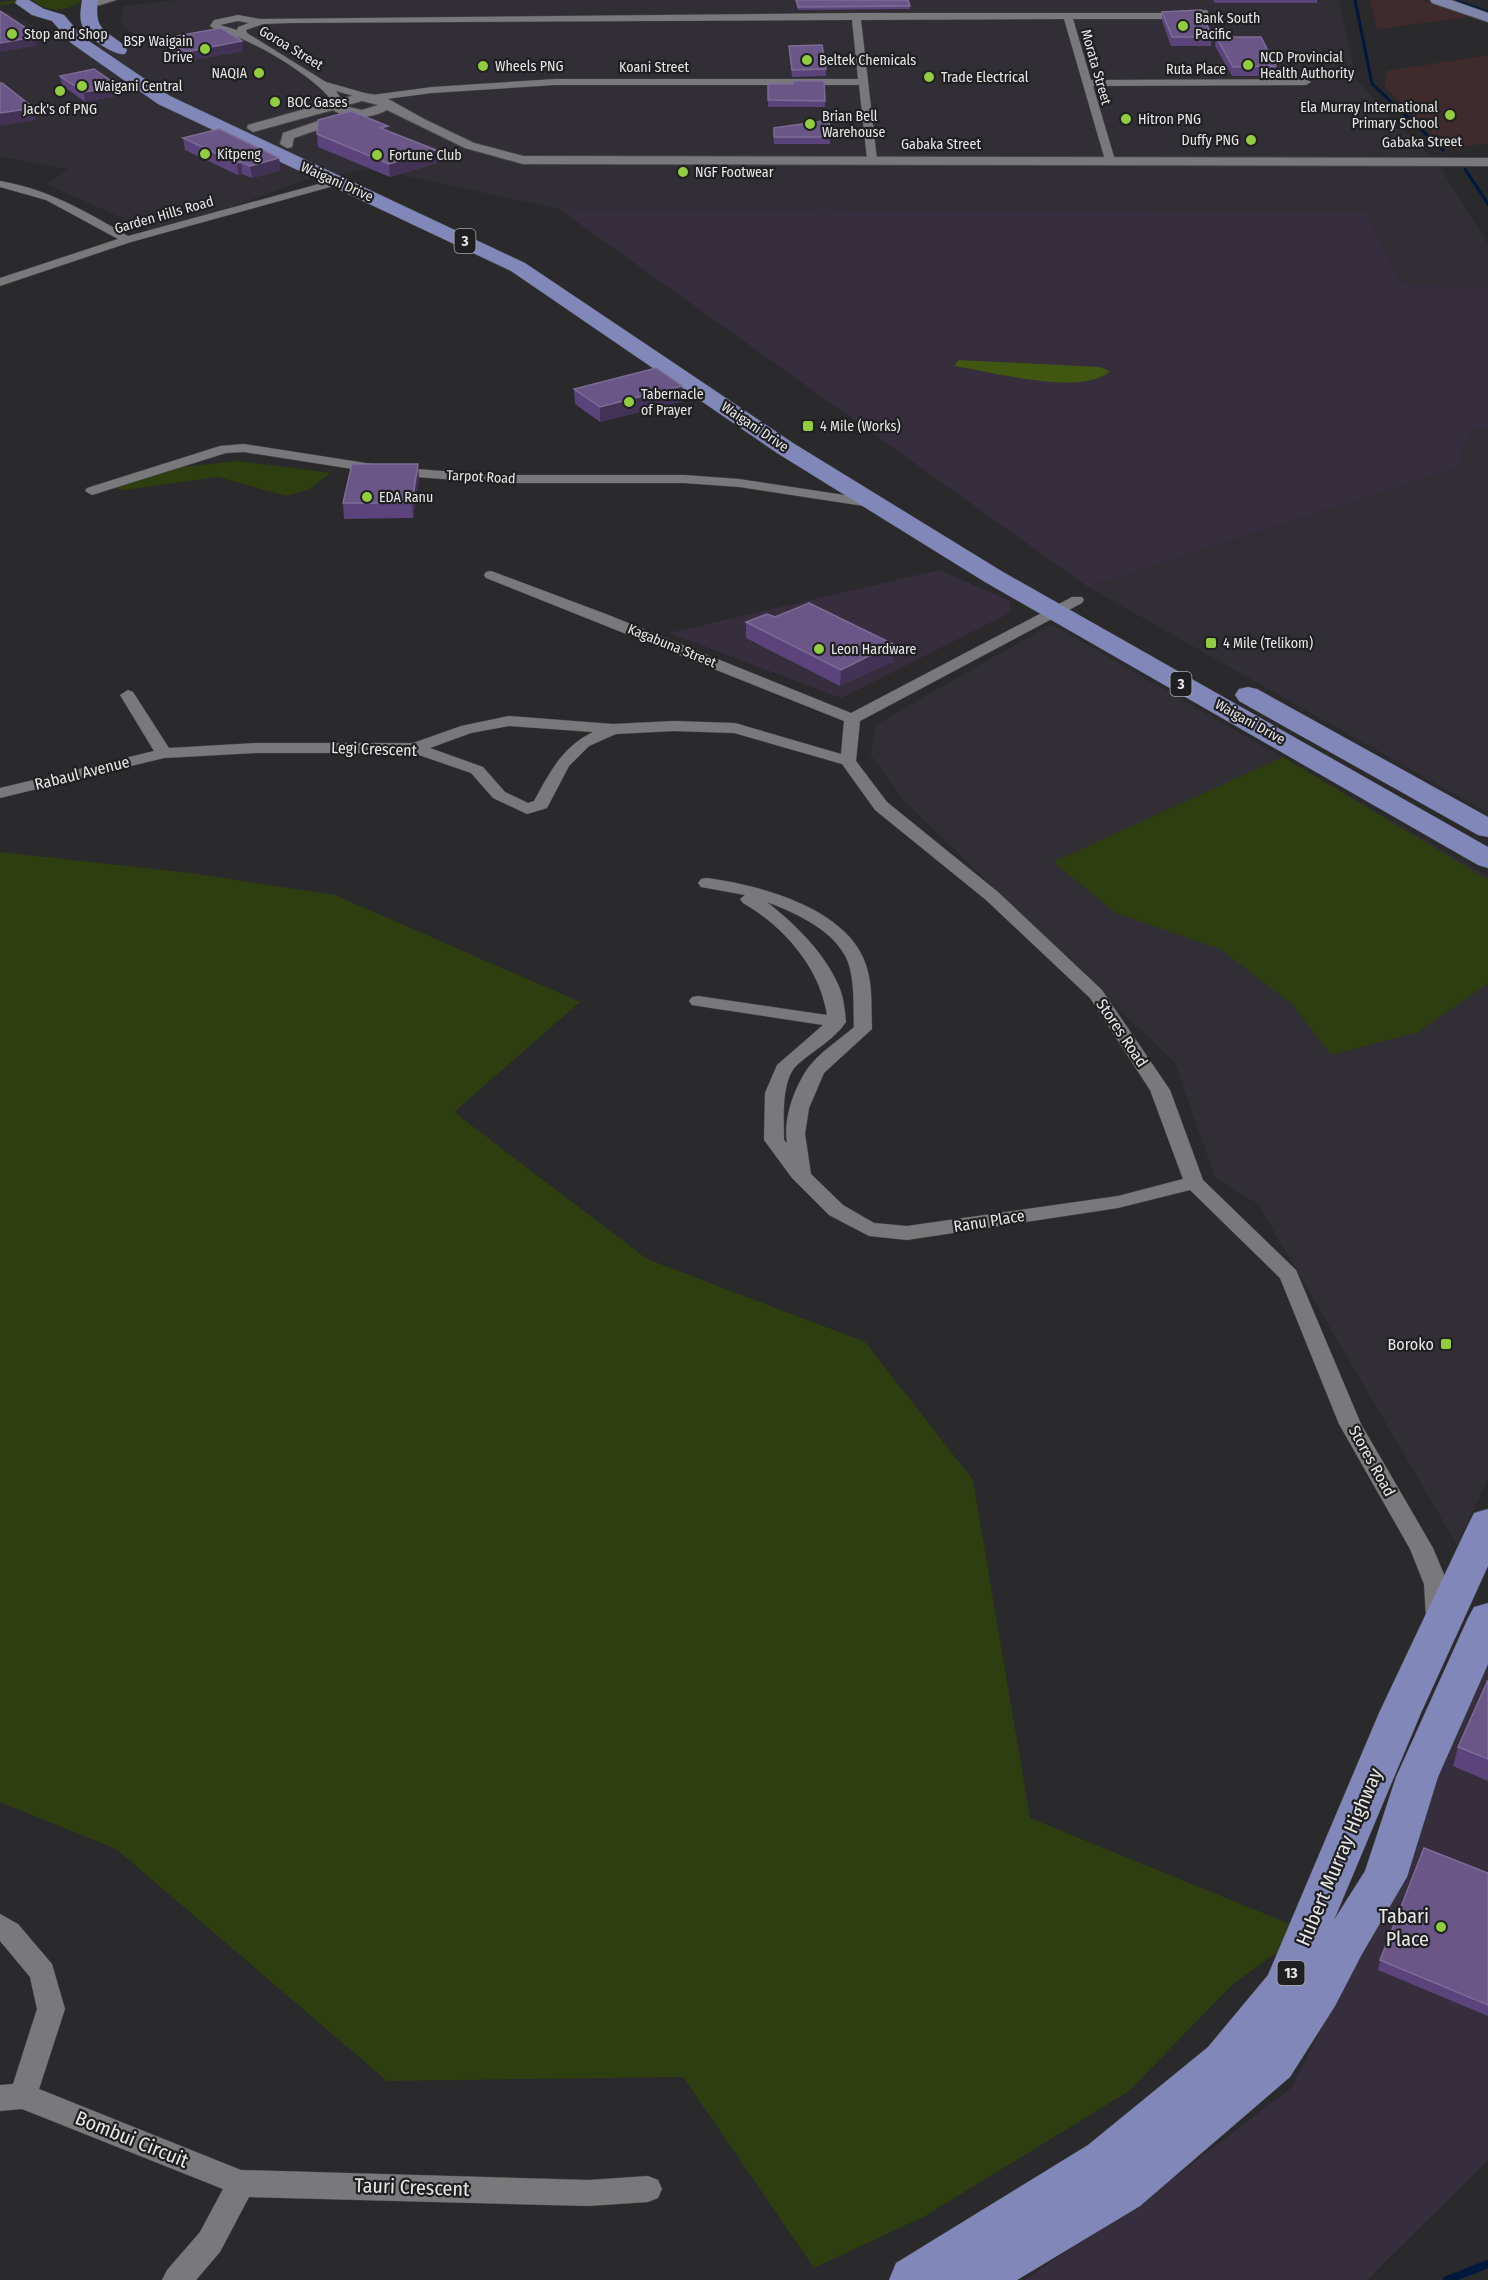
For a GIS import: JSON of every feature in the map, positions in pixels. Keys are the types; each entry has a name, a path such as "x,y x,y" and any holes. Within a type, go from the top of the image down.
{"highway":[{"name":"Waigani Drive","path":"90,3 66,12 22,10 58,18 77,40 164,100 404,197 547,266 672,347"},
{"path":"90,3 87,16 95,33 167,84 253,128"},
{"path":"253,128 242,133 290,157 289,152"},
{"name":"Waigani Drive","path":"289,152 337,182 518,267 785,448 877,504 1488,829"},
{"path":"404,197 409,205 465,231 454,236"},
{"path":"491,239 477,242 528,268 534,272 537,280"},
{"path":"769,413 771,423 853,476 850,480 842,482"},
{"name":"Waigani Drive","path":"797,432 1065,606 1330,767 1488,859"},
{"name":"Hubert Murray Highway","path":"914,2280 1105,2161 1225,2062 1286,1986 1307,1931 1439,1625 1488,1523"},
{"name":"13","path":"971,2280 1123,2190 1273,2062 1319,1992 1346,1940 1385,1877 1417,1777 1488,1618"}],"main road":[{"path":"1437,0 1488,18"},
{"path":"1469,0 1488,7"}],"street":[{"path":"90,3 110,0"},
{"name":"Goroa Street","path":"338,104 338,98 325,85 243,35 241,29 262,21 856,16 970,11 1182,16 1205,13"},
{"name":"Morata Street","path":"1066,15 1110,160"},
{"path":"856,16 872,159"},
{"path":"243,35 220,29 215,26 217,21 238,18 262,21"},
{"name":"Koani Street","path":"370,98 526,82 863,82"},
{"name":"Ruta Place","path":"1086,83 1306,82"},
{"name":"Goroa Street","path":"325,85 370,98"},
{"name":"Koani Street","path":"386,104 444,89"},
{"path":"253,128 338,104 351,98 370,98"},
{"name":"Gabaka Street","path":"370,98 489,153 523,160 1488,162"},
{"name":"Gabaka Street","path":"338,104 344,112 424,124"},
{"path":"289,152 288,136 295,132 361,113 380,110 386,104"},
{"name":"Gabaka Street","path":"1320,160 1488,156"},
{"name":"Garden Hills Road","path":"0,282 127,240 337,182"},
{"path":"0,184 37,192 55,199 127,240"},
{"path":"0,194 38,199 65,206"},
{"name":"Tarpot Road","path":"92,491 225,449 244,448 391,471 494,479 684,479 739,483 877,504"},
{"name":"Kagabuna Street","path":"491,575 852,719"},
{"path":"848,761 852,719 1065,606"},
{"path":"128,695 164,753"},
{"path":"415,748 467,729 509,721 613,729"},
{"name":"Legi Crescent","path":"164,753 278,748 415,748 477,770 499,795 527,809 541,804 562,764 583,743 613,729 674,726 735,728 848,761"},
{"name":"Rabaul Avenue","path":"0,794 164,753"},
{"name":"Stores Road","path":"848,761 881,806 992,896 1096,994 1161,1090 1194,1183 1289,1275 1350,1424 1421,1548 1436,1584 1439,1625"},
{"path":"698,1001 837,1022 830,986 803,946 762,906 713,884 747,890 793,907 828,925 855,957 862,991 863,1029 816,1070 799,1108 795,1134 801,1176"},
{"name":"Ranu Place","path":"837,1022 812,1046 786,1065 776,1094 774,1140 801,1176 836,1210 869,1229 907,1233 1118,1202 1194,1183"},
{"name":"Bombui Circuit","path":"0,1925 9,1932 42,1971 51,2009 12,2097 241,2183"},
{"path":"177,2280 210,2242 241,2183"},
{"name":"Tauri Crescent","path":"241,2183 588,2193 648,2188"}],"shaded area":[{"path":"177,0 1339,0 1357,81 1440,167 1488,244 1488,286 1403,285 1367,212 559,209 406,176 389,166 308,179 157,234 46,184 68,169 0,157 0,13 7,12 79,49 138,38 120,23 123,6"},
{"path":"1370,0 1421,0 1471,17 1377,29"},
{"name":"Ela Murray International Primary School","path":"1488,55 1488,143 1446,149 1385,87 1387,71"},
{"path":"559,209 1367,212 1403,285 1488,286 1488,430 1470,429 1458,468 1088,587"},
{"path":"1470,429 1488,430 1488,813 1088,587 1458,468"},
{"path":"939,570 1010,601 1010,613 841,698 669,633"},
{"path":"1051,624 1488,876 1488,1479 1457,1545 1258,1204 1215,1178 1175,1063 904,801 870,754 877,724"},
{"path":"1488,1661 1488,2160 1367,2280 1024,2280 1154,2193 1291,2088 1363,1948"}],"green space":[{"path":"33,0 0,6 0,2"},
{"path":"33,0 82,0 71,7 51,9"},
{"path":"959,360 1099,367 1110,371 1097,378 1079,382 1058,382 1011,377 954,366"},
{"path":"238,461 331,473 308,490 286,496 218,477 124,490 113,488 181,467"},
{"path":"1283,757 1488,880 1488,983 1418,1032 1331,1055 1292,1004 1220,949 1116,913 1053,862"},
{"path":"0,852 190,873 335,895 580,1002 454,1112 647,1259 865,1342 973,1480 1030,1818 1307,1931 1233,1984 1129,2091 925,2216 814,2268 683,2077 387,2081 116,1849 0,1802"}],"building":[{"path":"796,0 908,0 910,6 798,7"},
{"name":"Bank South Pacific","path":"1201,10 1212,37 1172,37 1162,12"},
{"path":"0,11 35,34 31,34 34,37 0,43"},
{"path":"221,28 242,41 186,52 166,38"},
{"path":"1216,37 1261,37 1276,66 1233,67"},
{"name":"Beltek Chemicals","path":"822,45 826,69 792,70 789,46"},
{"path":"94,69 119,86 84,92 60,76"},
{"path":"793,81 824,81 825,101 768,100 768,84 793,84"},
{"path":"0,83 2,83 34,108 0,113"},
{"path":"351,111 388,126 380,128 436,150 389,164 317,134 318,120"},
{"path":"829,120 830,137 774,137 774,128"},
{"path":"219,129 279,158 250,166 241,162 237,163 183,138"},
{"path":"656,368 682,386 600,407 574,389"},
{"path":"352,464 418,464 412,503 343,503"},
{"path":"809,603 893,644 841,670 746,622 767,614 775,617"},
{"path":"1488,1680 1488,1759 1458,1747"},
{"name":"Tabari Place","path":"1424,1848 1488,1873 1488,2005 1380,1960"}],"waterway":[{"path":"1355,0 1372,84 1443,150"},
{"path":"1453,0 1488,12"},
{"path":"1465,169 1488,204"},
{"path":"1447,2280 1488,2264"}],"place":[{"name":"Bank South Pacific","path":"1183,26"},
{"name":"Stop and Shop","path":"12,34"},
{"name":"BSP Waigain Drive","path":"205,49"},
{"name":"Beltek Chemicals","path":"807,60"},
{"name":"NCD Provincial Health Authority","path":"1248,65"},
{"name":"Wheels PNG","path":"483,66"},
{"name":"NAQIA","path":"259,73"},
{"name":"Trade Electrical","path":"929,77"},
{"name":"Waigani Central","path":"82,86"},
{"name":"Jack's of PNG","path":"60,91"},
{"name":"BOC Gases","path":"275,102"},
{"name":"Ela Murray International Primary School","path":"1450,115"},
{"name":"Hitron PNG","path":"1126,119"},
{"name":"Brian Bell Warehouse","path":"810,124"},
{"name":"Duffy PNG","path":"1251,140"},
{"name":"Kitpeng","path":"205,154"},
{"name":"Fortune Club","path":"377,155"},
{"name":"NGF Footwear","path":"683,172"},
{"name":"Tabernacle of Prayer","path":"629,402"},
{"name":"4 Mile (Works)","path":"808,426"},
{"name":"EDA Ranu","path":"367,497"},
{"name":"4 Mile (Telikom)","path":"1211,643"},
{"name":"Leon Hardware","path":"819,649"},
{"name":"Boroko","path":"1446,1344"},
{"name":"Tabari Place","path":"1441,1927"}]}
